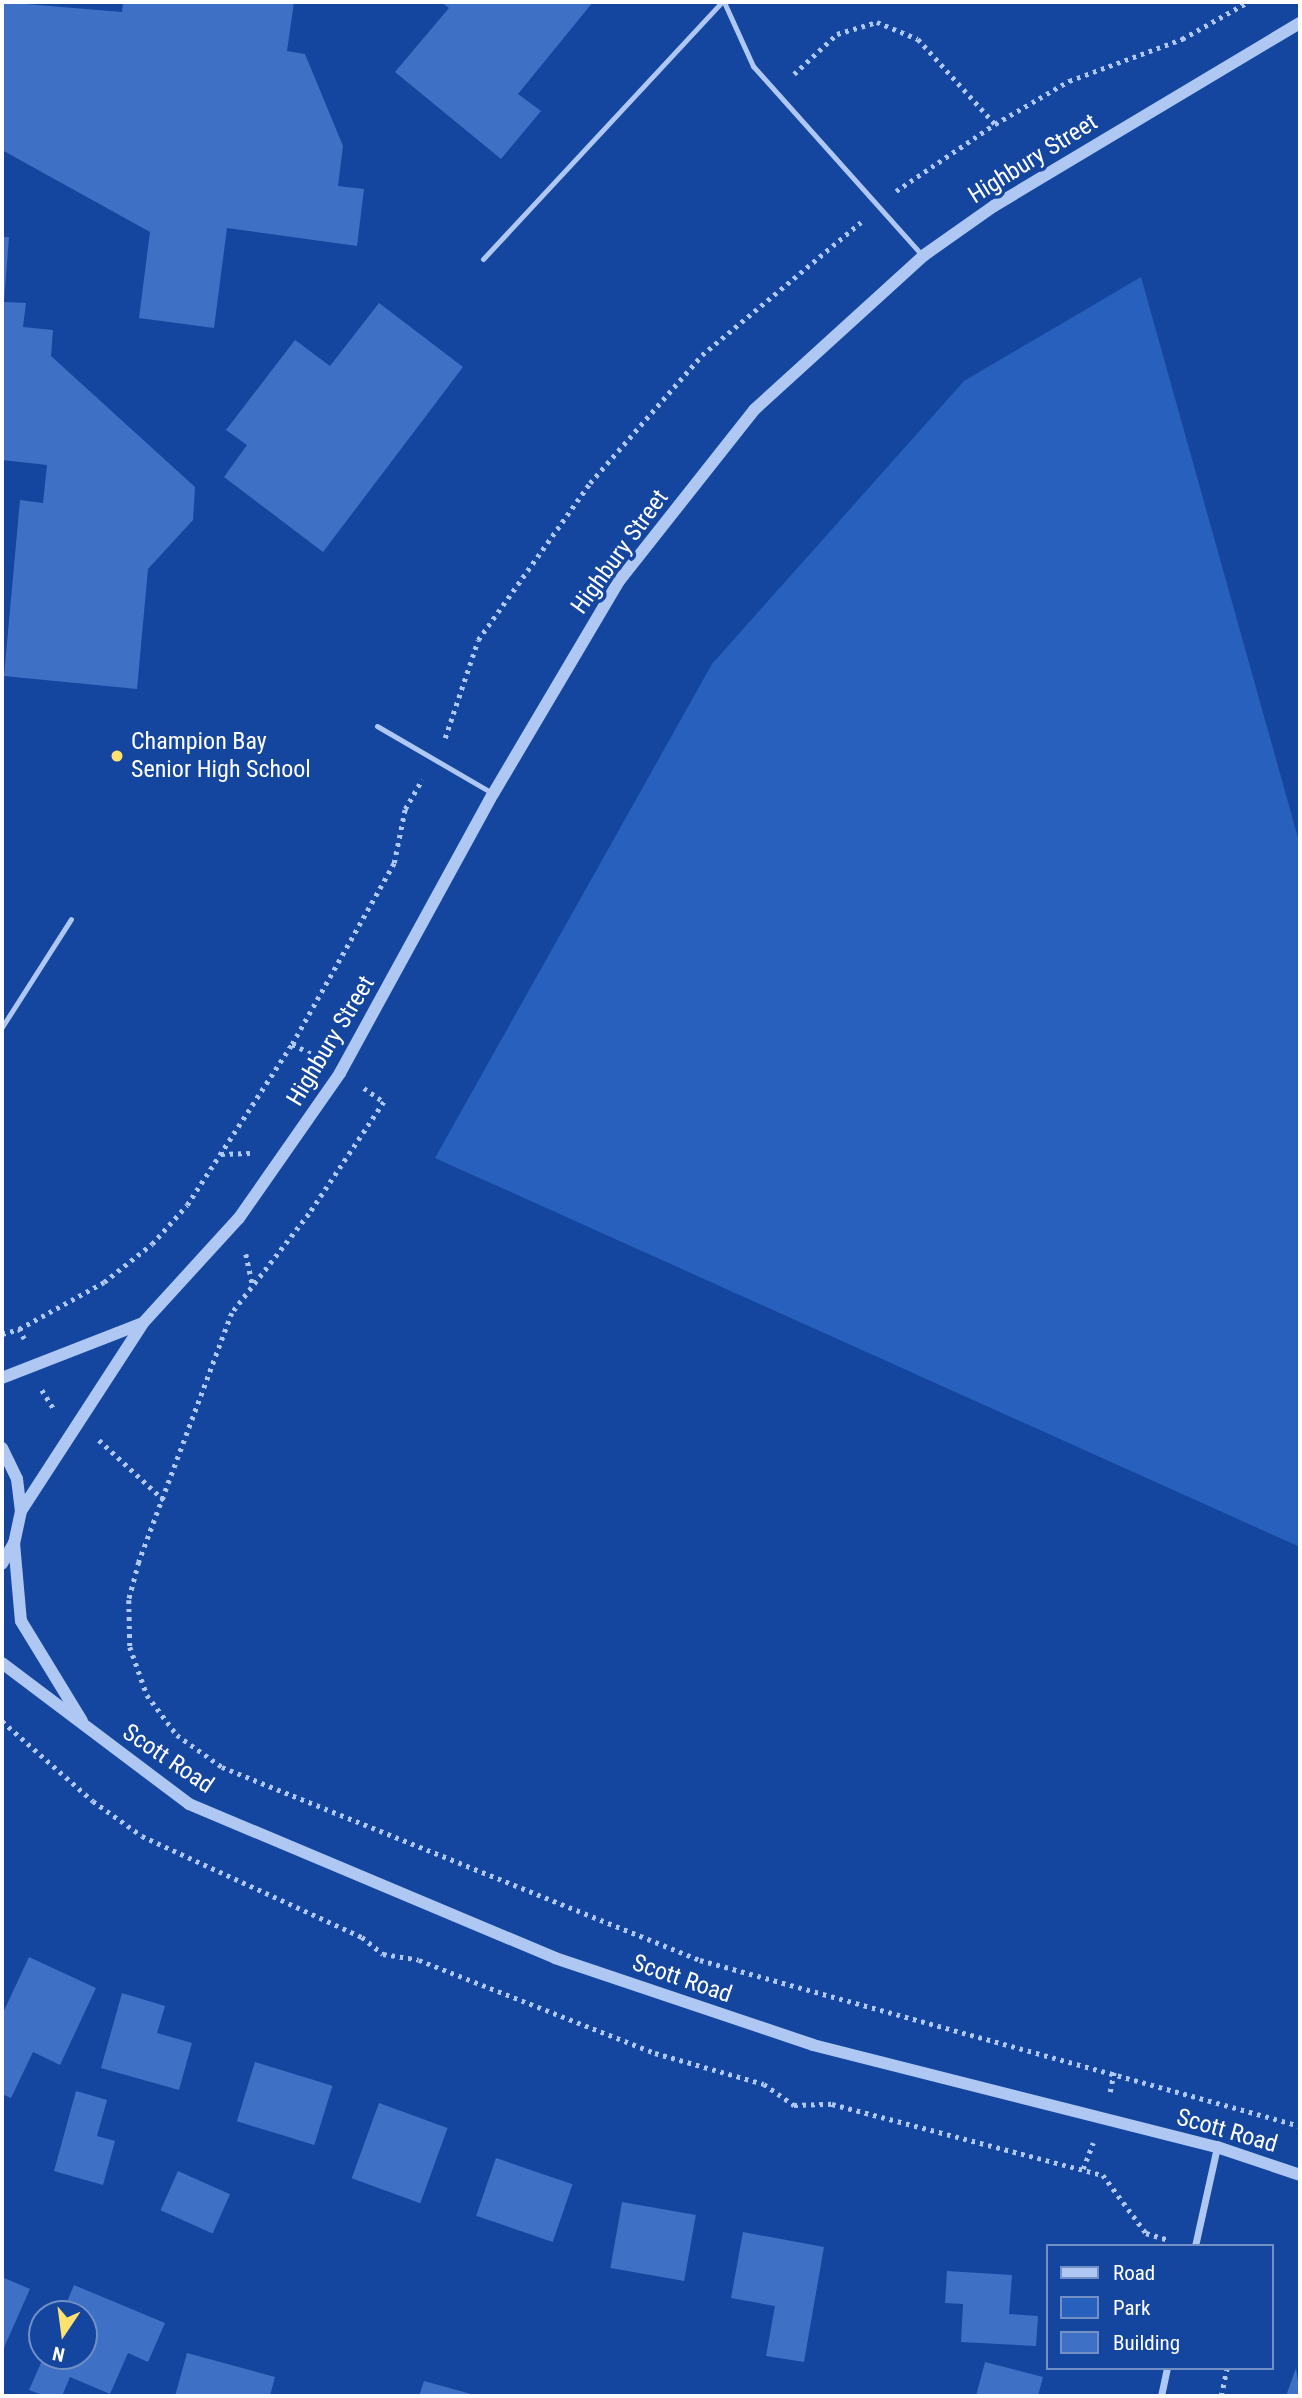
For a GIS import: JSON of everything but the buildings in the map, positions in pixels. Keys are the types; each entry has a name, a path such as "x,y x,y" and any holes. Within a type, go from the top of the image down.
{"street":[{"name":"Highbury Street","path":"21,1511 143,1323 239,1218 341,1073 493,794 619,581 754,410 923,256 994,206 1300,23"},
{"name":"Highbury Street","path":"2,1378 143,1323"},
{"path":"2,1448 17,1479 21,1511 14,1543 2,1564"},
{"name":"Scott Road","path":"14,1543 21,1622 88,1730"},
{"name":"Scott Road","path":"2,1663 189,1804 555,1958 813,2045 1217,2147 1300,2175"},
{"path":"1195,2244 1217,2147"},
{"path":"1161,2396 1167,2370"}],"lane":[{"path":"483,259 723,2 753,66 923,256"},
{"path":"377,726 493,794"},
{"path":"2,1027 71,919"}],"path":[{"path":"896,190 995,124 1069,81 1182,39 1248,2"},
{"path":"775,91 837,34 877,22 919,39 995,124"},
{"path":"450,729 478,640 590,483 702,355 849,235"},
{"path":"2,1334 19,1329 104,1282 152,1244 221,1154 292,1044 394,863 414,791"},
{"path":"292,1044 311,1053"},
{"path":"369,1091 384,1102 232,1313 129,1600 130,1647 147,1695 177,1735 222,1767 700,1960 1114,2072 1300,2126"},
{"path":"221,1154 247,1153"},
{"path":"248,1262 253,1287"},
{"path":"19,1329 29,1350"},
{"path":"40,1387 61,1415"},
{"path":"93,1436 126,1460 165,1501"},
{"path":"2,1721 93,1801 142,1836 362,1937 383,1954 419,1960 654,2053 764,2084 794,2105 832,2104 1103,2175 1146,2233 1169,2240"},
{"path":"1110,2091 1114,2072"},
{"path":"1083,2169 1091,2150"},
{"path":"1221,2396 1227,2370"}],"green space":[{"path":"1141,277 1300,845 1300,1547 435,1158 712,664 964,381"}],"place":[{"name":"Champion Bay Senior High School","path":"117,756"}]}
